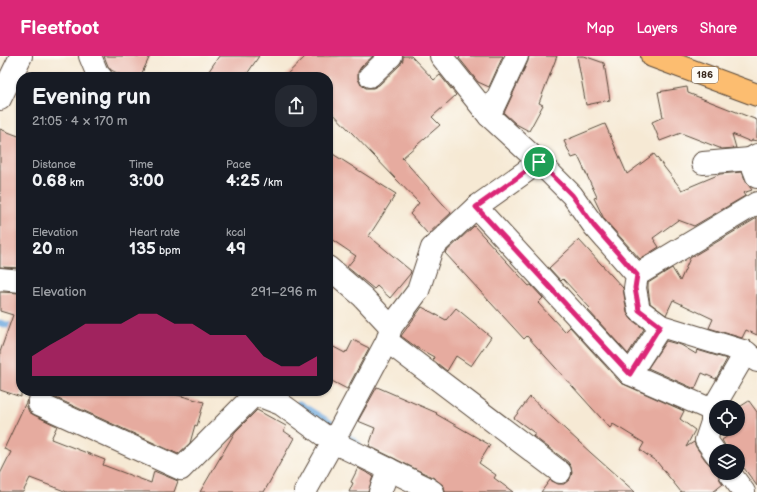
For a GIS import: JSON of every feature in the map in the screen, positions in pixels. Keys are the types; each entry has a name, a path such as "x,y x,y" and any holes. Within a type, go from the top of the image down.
{"main road":[{"name":"186","path":"652,56 757,95"}],"street":[{"path":"0,100 21,56"},
{"path":"90,56 96,72"},
{"path":"370,76 391,56"},
{"path":"441,56 489,116 572,195 594,226 637,275"},
{"path":"489,116 517,56"},
{"path":"305,492 333,442 389,334 418,291 432,248 476,207 539,162"},
{"path":"703,163 755,164"},
{"path":"637,275 757,203"},
{"path":"476,207 630,374 709,409"},
{"path":"333,271 363,297 389,334 560,472"},
{"path":"637,275 635,288 639,310 660,326 752,356 719,400"},
{"path":"0,279 16,281"},
{"path":"630,374 660,326"},
{"path":"41,396 39,404 181,469 253,396"},
{"path":"260,396 281,404 333,442 389,469 428,491"},
{"path":"709,431 706,440 709,444"},
{"path":"380,492 389,469"},
{"path":"735,480 744,492"}],"building":[{"path":"104,56 150,56 142,72 115,72 108,66"},
{"path":"219,56 259,56 248,72 208,72"},
{"path":"306,56 373,56 361,67 358,72 358,79 361,85 366,88 373,88 379,85 400,65 403,60 403,56 411,56 434,80 440,75 456,95 432,117 440,125 402,158 451,213 428,234 410,214 419,203 333,113 333,72 289,72"},
{"path":"461,56 503,56 489,87 478,82 459,58"},
{"path":"529,56 557,56 539,103 543,105 529,131 516,124 504,113"},
{"path":"577,56 584,56 604,63 610,100 586,105"},
{"path":"687,87 688,93 757,120 757,141 752,140 751,142 732,134 736,148 722,149 681,133 660,141 652,122 663,117 658,92"},
{"path":"605,124 627,174 654,154 682,190 720,174 742,172 746,182 752,190 743,193 745,196 694,226 678,220 653,238 659,247 640,259 604,219 594,198 597,197 578,156 572,158 564,141"},
{"path":"0,129 16,135 16,268 0,267"},
{"path":"333,154 396,194 369,236 411,271 390,298 377,286 374,289 347,267 356,256 333,240"},
{"path":"757,218 757,335 746,330 742,338 709,328 713,319 673,300 666,315 650,303 648,283 672,268 680,281 690,258"},
{"path":"474,226 529,286 531,285 543,298 538,303 565,332 570,327 621,383 684,411 680,419 695,430 686,447 694,442 709,464 709,480 720,480 723,484 713,492 681,492 657,462 640,450 644,443 613,424 610,428 527,336 524,339 445,253"},
{"path":"579,240 623,288 627,313 632,320 644,329 628,354 588,310 590,308 563,279 561,281 549,268"},
{"path":"0,292 16,293 16,395 0,390 0,352 13,315 0,311"},
{"path":"422,307 446,320 456,308 491,337 471,366 456,356 447,371 433,360 434,357 416,347 401,336"},
{"path":"353,340 369,348 347,389 333,382 333,347 345,353 346,351 347,352"},
{"path":"666,341 681,345 696,354 697,350 727,359 716,379 702,373 695,389 648,368"},
{"path":"377,387 437,413 436,414 490,445 479,463 496,475 494,478 513,492 445,492 444,486 434,478 369,446 375,428 358,421"},
{"path":"182,396 204,402 190,443 178,454 54,397"},
{"path":"530,397 635,492 541,492 550,480 558,484 564,484 570,479 572,473 568,462 533,436 536,434 514,418"},
{"path":"27,400 29,412 57,426 51,439 105,460 103,465 151,483 154,471 178,481 174,492 67,492 30,478 23,492 0,492 0,474 11,452 4,449"},
{"path":"749,401 757,412 757,486 745,469 745,444 724,444 722,440 728,436 745,436 745,404"},
{"path":"257,410 286,426 284,431 294,438 264,492 200,492 235,432"},
{"path":"358,468 373,476 368,492 349,492 353,483 351,482"}],"waterway":[{"path":"0,323 16,328"},
{"path":"299,404 330,423 358,444"}],"route":[{"path":"539,162 572,195 594,226 637,275 635,288 639,310 660,326 630,374 476,207 539,162"}]}
